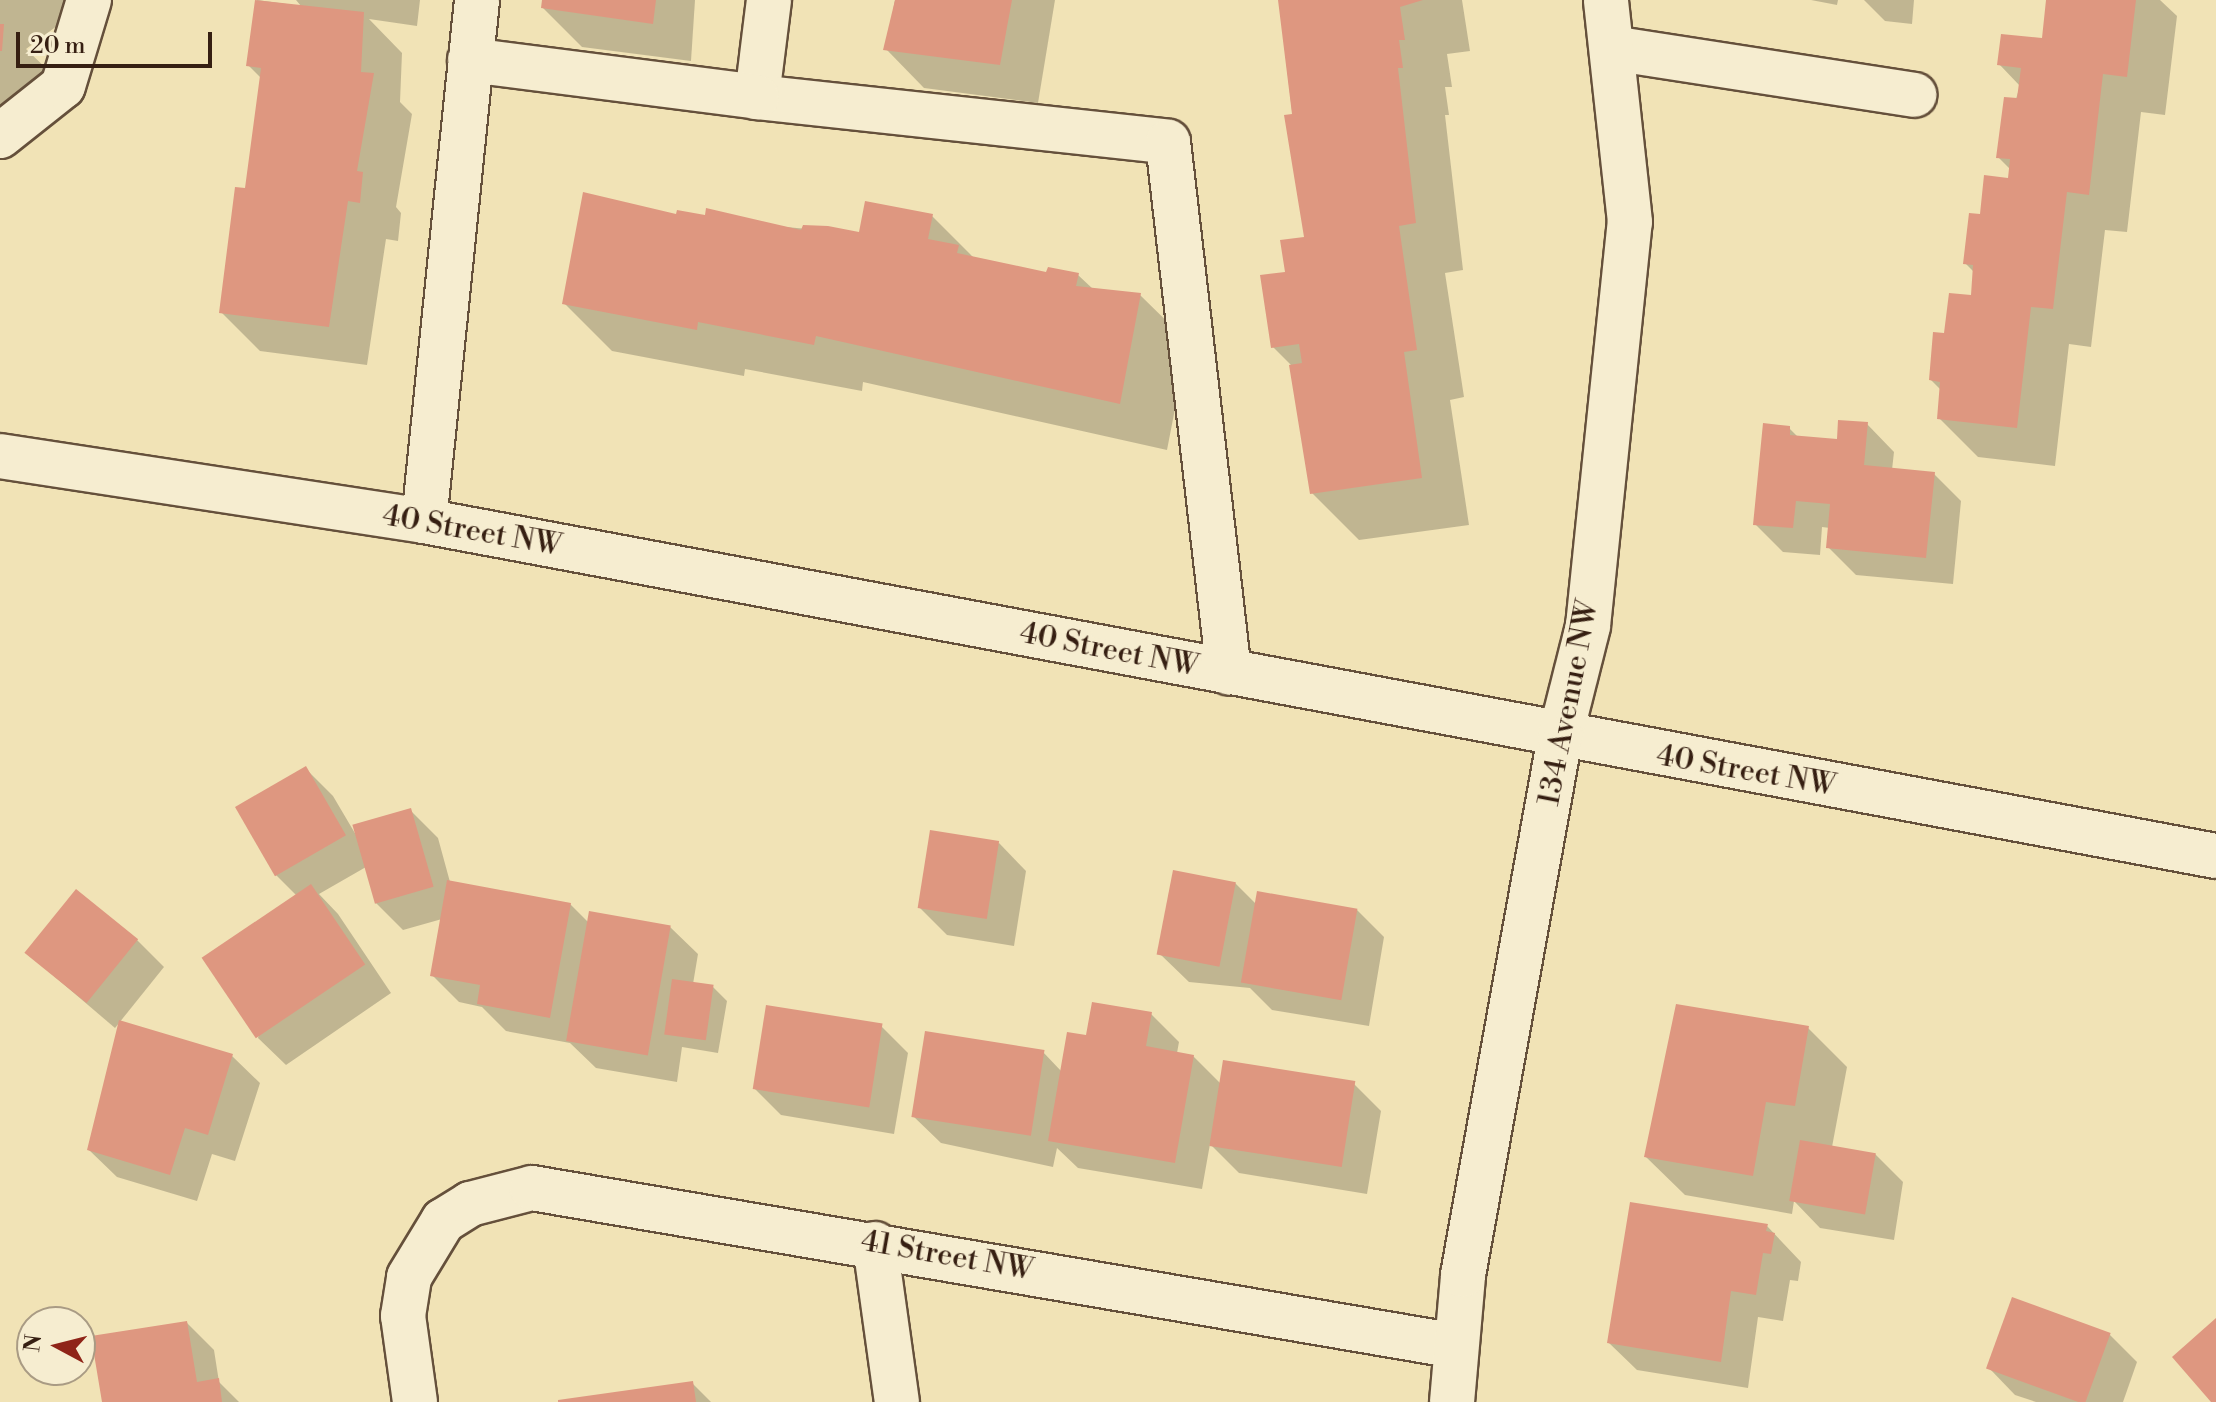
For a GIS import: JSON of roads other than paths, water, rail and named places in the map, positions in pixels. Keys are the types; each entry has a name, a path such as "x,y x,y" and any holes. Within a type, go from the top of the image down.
{"street":[{"path":"0,136 63,86 89,0"},
{"path":"424,521 477,0"},
{"path":"757,97 769,0"},
{"name":"134 Avenue NW","path":"1452,1402 1463,1275 1560,737 1588,626 1630,222 1606,0"},
{"path":"1612,48 1914,95"},
{"path":"470,60 757,97 1168,142 1229,673"},
{"name":"40 Street NW","path":"0,456 424,521 1560,737 2216,856"},
{"name":"41 Street NW","path":"415,1402 403,1316 409,1277 443,1221 470,1204 532,1188 875,1244 1456,1346"},
{"path":"875,1244 897,1402"}]}
